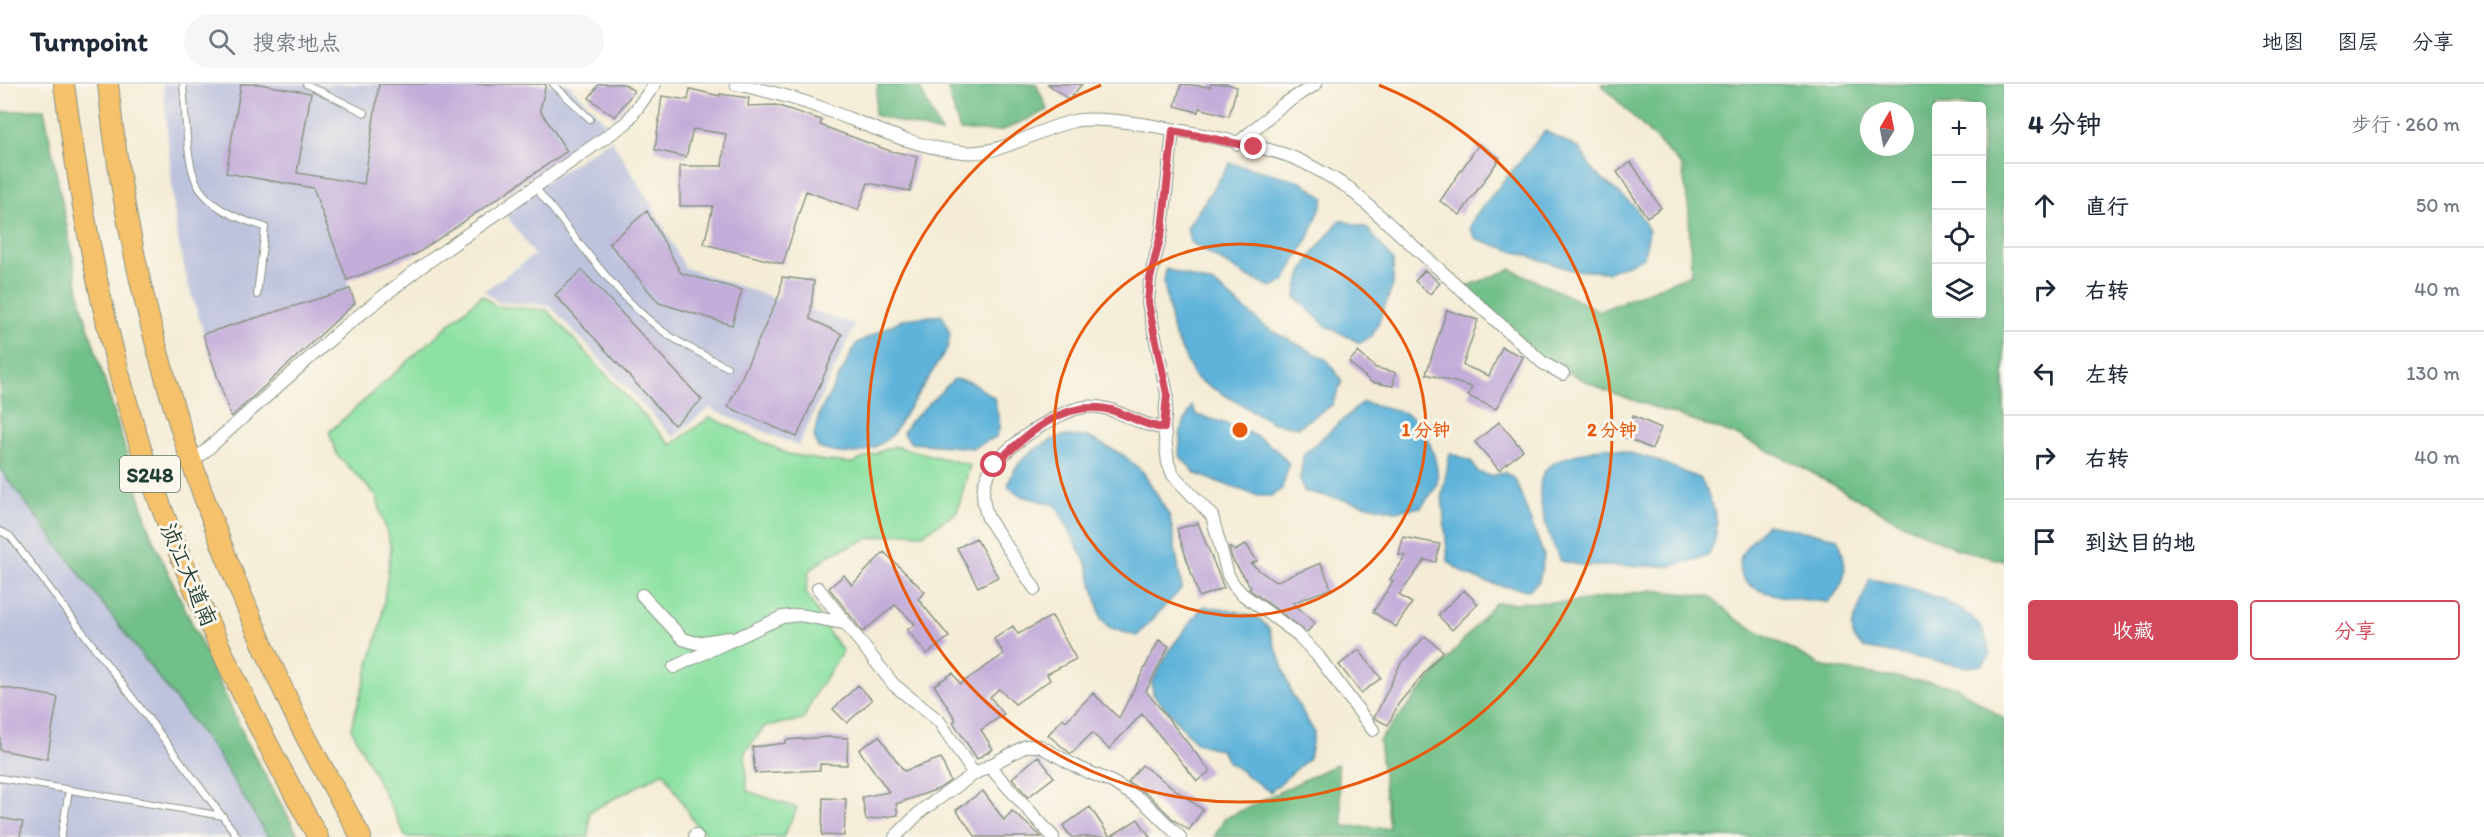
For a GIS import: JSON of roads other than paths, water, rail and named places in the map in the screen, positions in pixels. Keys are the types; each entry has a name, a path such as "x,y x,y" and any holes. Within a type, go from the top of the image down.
{"main road":[{"name":"浈江大道南","path":"64,84 89,248 148,468 202,610 262,737 318,837"},
{"name":"浈江大道南","path":"108,84 123,201 143,294 159,357 211,519 295,714 361,837"}],"street":[{"path":"193,462 343,328 418,269 534,185 626,123 655,84"},
{"path":"736,84 819,107 905,140 962,152 983,153 1004,149 1055,127 1092,118 1173,131 1288,156 1320,170 1349,188 1543,363 1563,374"},
{"path":"1237,144 1281,106 1316,84"},
{"path":"1173,131 1162,230 1150,279 1148,303 1166,384 1164,428 1166,451 1173,475 1212,516 1228,575 1234,585 1242,594 1296,633 1318,656 1373,730"},
{"path":"1035,589 988,518 985,509 984,483 994,465 1050,419 1085,407 1115,411 1143,424 1164,428"},
{"path":"818,588 894,685 939,720 974,774"},
{"path":"642,595 683,639 696,642 743,636"},
{"path":"674,667 782,617 800,615 844,623"},
{"path":"895,837 922,810 974,774 1026,746 1040,746 1077,767 1112,782 1144,802 1180,837"},
{"path":"989,766 1053,837"}],"lane":[{"path":"183,84 191,160 200,191 224,211 266,227 257,295"},
{"path":"306,84 319,87 364,113"},
{"path":"553,84 590,119"},
{"path":"534,185 622,292 647,318 670,336 727,367"},
{"path":"0,531 10,536 238,837"},
{"path":"0,778 223,816"},
{"path":"61,837 69,790"}],"water":[{"path":"1545,131 1580,149 1594,172 1635,207 1649,231 1644,257 1609,272 1572,270 1476,239 1470,228 1475,216"},
{"path":"1230,163 1301,181 1324,198 1310,235 1284,282 1271,287 1248,277 1190,242 1187,228"},
{"path":"1340,220 1367,228 1393,260 1393,285 1378,324 1372,336 1360,343 1326,326 1296,298 1297,287 1306,266 1318,246"},
{"path":"1166,269 1216,285 1267,328 1327,360 1342,381 1332,405 1298,427 1273,423 1195,378 1173,332 1164,282"},
{"path":"942,315 950,333 948,347 892,435 874,448 857,453 839,453 818,448 814,436 820,412 857,343 903,319"},
{"path":"954,379 971,382 994,398 1000,425 996,437 973,448 911,443 903,433 909,423"},
{"path":"1363,402 1412,417 1425,433 1435,460 1437,483 1421,507 1395,511 1304,491 1300,478 1304,454"},
{"path":"1192,406 1197,415 1248,432 1280,454 1289,464 1282,489 1271,496 1258,496 1196,474 1179,455 1181,429"},
{"path":"1062,436 1088,437 1123,455 1143,472 1170,517 1182,588 1137,636 1110,628 1101,618 1088,567 1056,505 1018,495 1008,486 1016,468 1028,454"},
{"path":"1605,447 1653,459 1701,479 1713,508 1717,526 1708,556 1672,566 1585,566 1561,561 1546,526 1540,497 1540,484 1544,473 1551,465 1563,459"},
{"path":"1450,453 1471,461 1478,472 1491,476 1504,472 1515,479 1544,556 1539,581 1529,590 1496,585 1476,578 1448,561 1442,495"},
{"path":"1767,524 1838,538 1845,572 1840,587 1828,602 1770,594 1745,581 1740,571 1741,557"},
{"path":"1870,579 1924,593 1962,611 1980,625 1990,655 1982,665 1968,667 1864,648 1854,639 1852,627"},
{"path":"1203,606 1235,611 1260,619 1269,629 1292,694 1314,732 1309,758 1270,792 1227,761 1221,750 1196,743 1153,694 1152,682 1171,648"}]}
